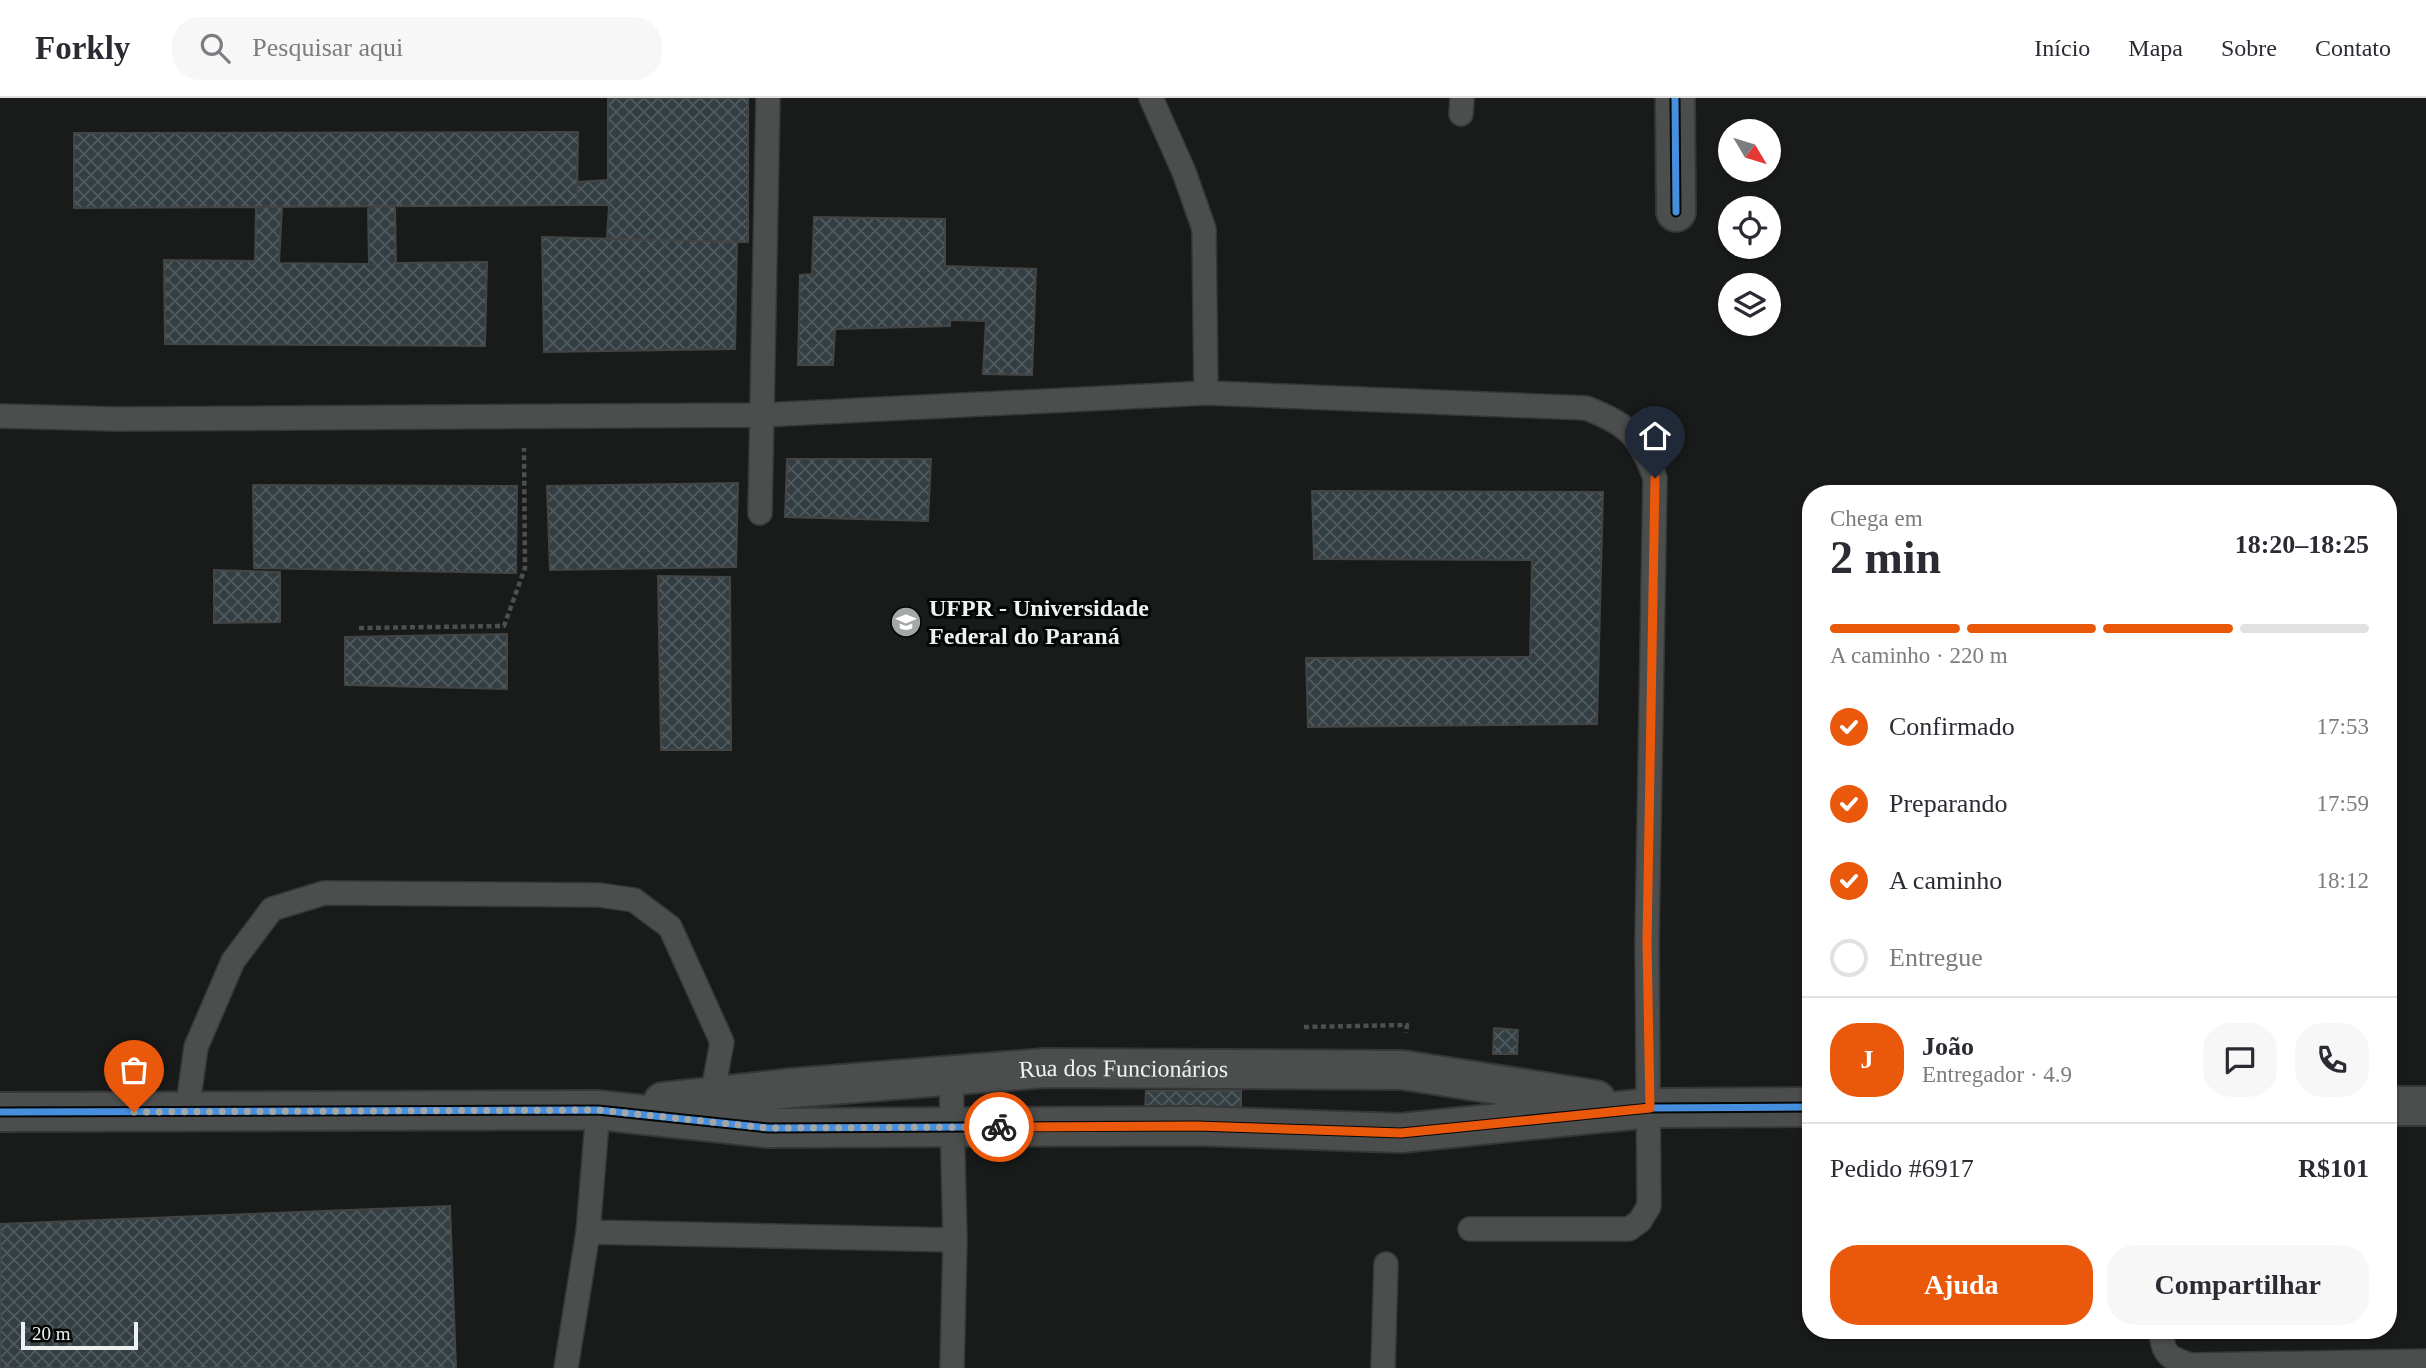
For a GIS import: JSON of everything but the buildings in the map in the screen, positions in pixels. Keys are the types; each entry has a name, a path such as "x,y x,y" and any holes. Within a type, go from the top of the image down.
{"street":[{"path":"1675,98 1676,212"},
{"name":"Rua dos Funcionários","path":"598,1110 712,1096 1045,1068 1403,1070 1650,1108"},
{"path":"2397,1106 2426,1106"},
{"name":"Rua dos Funcionários","path":"0,1112 598,1110 768,1128 1197,1126 1401,1133 1650,1108 1802,1107"}],"lane":[{"path":"760,513 768,98"},
{"path":"1151,98 1184,172 1204,229 1206,393"},
{"path":"0,416 117,419 762,415 1206,393 1586,408 1612,418 1632,433 1647,457 1655,478 1647,942 1649,1206 1640,1221 1629,1229 1471,1229"},
{"path":"187,1111 196,1047 233,961 272,909 324,892 599,895 634,900 670,927 722,1042 712,1096"},
{"path":"951,1075 955,1240 952,1368"},
{"path":"566,1368 588,1232 598,1110"},
{"path":"588,1232 955,1240"},
{"path":"1383,1368 1386,1264"},
{"path":"2162,1339 2163,1348 2173,1360 2191,1365 2426,1361"}],"path":[{"path":"359,628 504,626 525,568 524,448"}],"cycle path":[{"path":"1675,98 1676,212"},
{"path":"0,1112 598,1110 768,1128 1197,1126 1401,1133 1650,1108 1802,1107"}],"way so far":[{"path":"134,1112 598,1110 768,1128 999,1127"}],"place":[{"name":"UFPR - Universidade Federal do Paraná","path":"906,622"}],"route":[{"path":"999,1127 1197,1126 1401,1133 1650,1108 1647,942 1655,478"}]}
